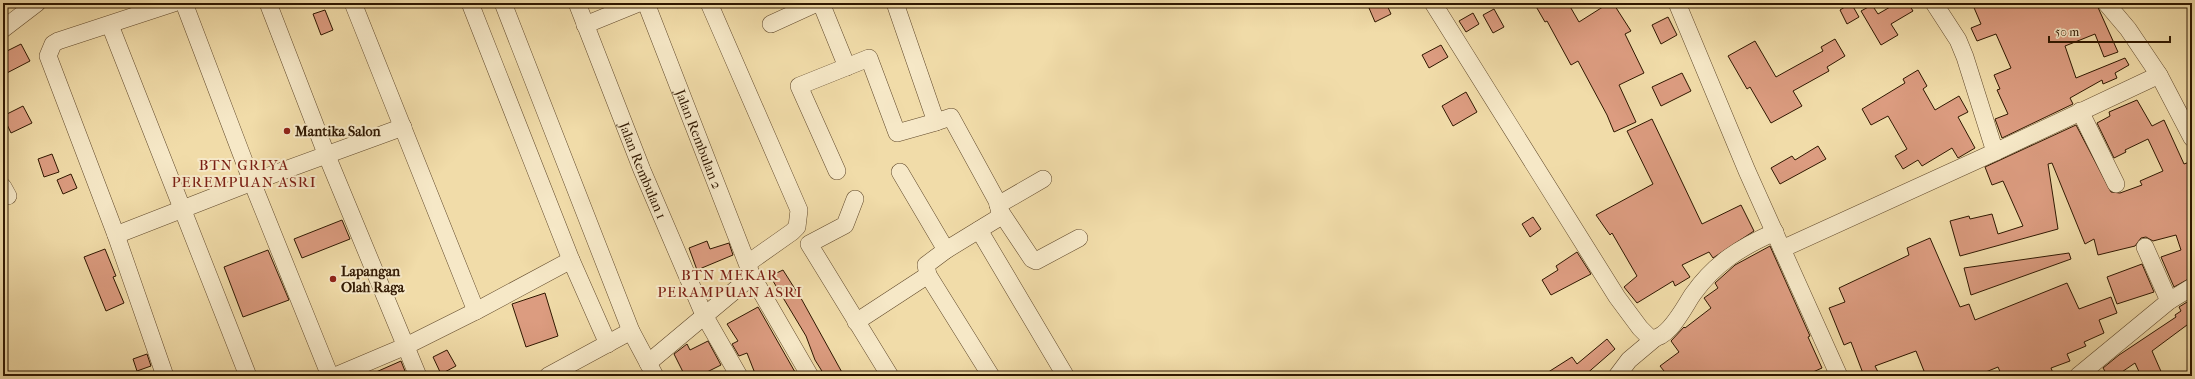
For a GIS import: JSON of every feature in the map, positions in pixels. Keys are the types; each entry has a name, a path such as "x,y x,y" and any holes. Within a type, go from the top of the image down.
{"street":[{"path":"3,29 37,3"},
{"path":"165,376 116,236 48,56 52,44 174,3"},
{"path":"184,3 252,182 330,376"},
{"path":"268,3 327,156 418,376"},
{"path":"353,3 476,311"},
{"path":"470,3 571,260 608,344"},
{"path":"503,3 631,331 652,370 750,269 797,227 799,210 709,3"},
{"name":"Jalan Rembulan 1","path":"577,3 642,170 704,315 739,376"},
{"path":"585,25 639,3"},
{"name":"Jalan Rembulan 2","path":"646,3 750,269 810,376"},
{"path":"771,24 817,3"},
{"path":"821,3 847,67"},
{"path":"895,3 936,122"},
{"path":"1433,3 1617,297 1640,328 1650,338 1654,338"},
{"path":"1677,3 1748,172 1839,376"},
{"path":"1934,3 1958,40 1965,57 1995,152"},
{"path":"2106,3 2128,29 2159,74 2192,138"},
{"path":"110,25 248,376"},
{"path":"837,171 799,86 869,58 897,133 951,117 999,208 1032,259 1036,261 1079,238"},
{"path":"1782,248 1995,152 2159,74"},
{"path":"2080,111 2116,184"},
{"path":"116,236 252,182 327,156 403,127"},
{"path":"900,172 946,250"},
{"path":"999,208 1043,179"},
{"path":"855,199 845,225 809,244 890,376"},
{"path":"991,376 928,275 926,269 928,263 946,250 999,217 999,208"},
{"path":"979,230 1065,376"},
{"path":"1617,376 1629,360 1654,338 1669,329 1706,276 1719,264 1740,250 1775,232"},
{"path":"2145,247 2169,301"},
{"path":"335,376 406,346 476,311 571,260"},
{"path":"856,322 928,275"},
{"path":"2078,376 2169,301 2192,287"},
{"path":"548,376 631,331"}],"building":[{"path":"1379,3 1386,3 1391,14 1375,22 1369,8"},
{"path":"1534,3 1568,3 1579,22 1609,3 1613,3 1631,31 1625,34 1644,73 1619,85 1636,122 1614,132 1607,115 1578,61 1571,65 1547,21 1545,22"},
{"path":"1851,3 1859,17 1847,24 1840,10"},
{"path":"1897,3 1908,3 1913,11 1891,24 1898,35 1881,45 1861,11 1872,5 1878,14"},
{"path":"1972,3 2096,3 2118,52 2104,57 2095,34 2065,46 2076,78 2125,58 2129,65 2115,73 2117,78 2103,84 2102,80 2070,98 2073,104 2002,138 1995,119 2008,114 1997,90 2000,89 1994,75 2011,68 1996,34 1977,41 1971,28 1981,24"},
{"path":"1494,9 1504,27 1493,33 1483,15"},
{"path":"325,10 333,30 321,35 313,14"},
{"path":"1473,13 1479,24 1466,32 1459,21"},
{"path":"1668,17 1677,35 1661,44 1652,25"},
{"path":"1835,39 1845,56 1827,67 1829,71 1793,91 1802,106 1771,123 1750,87 1747,89 1728,56 1755,41 1776,77 1823,51 1821,47"},
{"path":"21,44 30,61 3,75 3,53"},
{"path":"1441,45 1448,57 1429,68 1422,55"},
{"path":"1918,70 1927,86 1923,89 1935,110 1959,96 1968,112 1958,117 1975,148 1958,158 1952,148 1922,166 1918,160 1903,169 1895,156 1907,149 1888,116 1871,125 1862,109 1905,83 1903,79"},
{"path":"1682,73 1691,91 1661,106 1652,87"},
{"path":"1466,92 1477,112 1453,126 1442,106"},
{"path":"2137,100 2152,126 2164,120 2184,164 2192,161 2192,277 2174,287 2161,257 2181,250 2176,235 2153,241 2146,237 2141,238 2135,246 2098,255 2094,239 2085,244 2052,163 2048,164 2058,229 1960,256 1950,221 1969,216 1970,219 1992,214 1998,234 2023,226 2003,181 1992,185 1985,167 2076,125 2111,192 2120,193 2142,185 2140,181 2163,171 2148,139 2125,150 2126,152 2114,158 2097,123 2110,116 2109,112"},
{"path":"23,106 32,123 11,133 3,116"},
{"path":"1652,119 1702,224 1741,205 1754,231 1713,258 1709,252 1682,265 1690,277 1675,286 1673,281 1637,303 1624,287 1637,276 1612,233 1610,235 1596,215 1653,184 1627,131"},
{"path":"1818,146 1826,159 1780,184 1771,168 1792,156 1795,160"},
{"path":"52,154 59,172 44,177 38,159"},
{"path":"71,174 77,188 63,194 57,180"},
{"path":"1533,217 1541,229 1530,237 1522,224"},
{"path":"342,220 350,239 302,258 294,239"},
{"path":"1930,238 1960,307 1969,304 1975,320 2067,283 2079,309 2111,297 2117,313 2099,320 2104,333 2084,342 2086,346 2067,354 2070,361 2051,368 2053,373 2044,376 2002,376 1998,367 1976,376 1926,376 1916,351 1875,366 1880,376 1864,376 1851,342 1844,345 1829,308 1845,302 1839,288 1909,255 1907,248"},
{"path":"707,241 710,249 729,243 733,255 697,270 689,248"},
{"path":"1770,246 1810,336 1808,337 1822,368 1804,376 1668,376 1660,366 1679,352 1671,341 1684,327 1685,328 1711,308 1704,298 1718,288 1715,283 1735,265"},
{"path":"105,249 116,276 113,277 124,303 106,311 84,257"},
{"path":"268,250 289,300 243,317 224,267"},
{"path":"1577,252 1591,274 1551,295 1542,280 1558,270 1556,266"},
{"path":"2069,253 2071,259 1971,295 1964,268"},
{"path":"2142,264 2154,292 2117,304 2107,277"},
{"path":"783,270 802,300 844,376 825,376 815,360 806,336 770,276"},
{"path":"545,293 558,336 526,347 512,304"},
{"path":"2192,299 2192,336 2187,325 2152,351 2163,376 2141,376 2135,363 2116,376 2108,376 2103,368 2119,355 2176,317 2175,315 2181,311 2179,307"},
{"path":"758,307 795,372 787,376 756,376 747,353 739,356 732,344 738,341 727,324"},
{"path":"1607,339 1615,349 1584,376 1542,376 1572,357 1577,364"},
{"path":"708,341 721,365 699,376 685,376 674,354 687,344 690,350"},
{"path":"447,350 456,366 441,374 433,357"},
{"path":"147,354 151,366 137,371 133,359"},
{"path":"401,361 407,376 367,376"}],"place":[{"name":"Mantika Salon","path":"287,131"},
{"name":"Lapangan Olah Raga","path":"333,279"}],"district":[{"name":"BTN GRIYA PEREMPUAN ASRI","path":"244,174"},
{"name":"BTN MEKAR PERAMPUAN ASRI","path":"730,284"}]}
